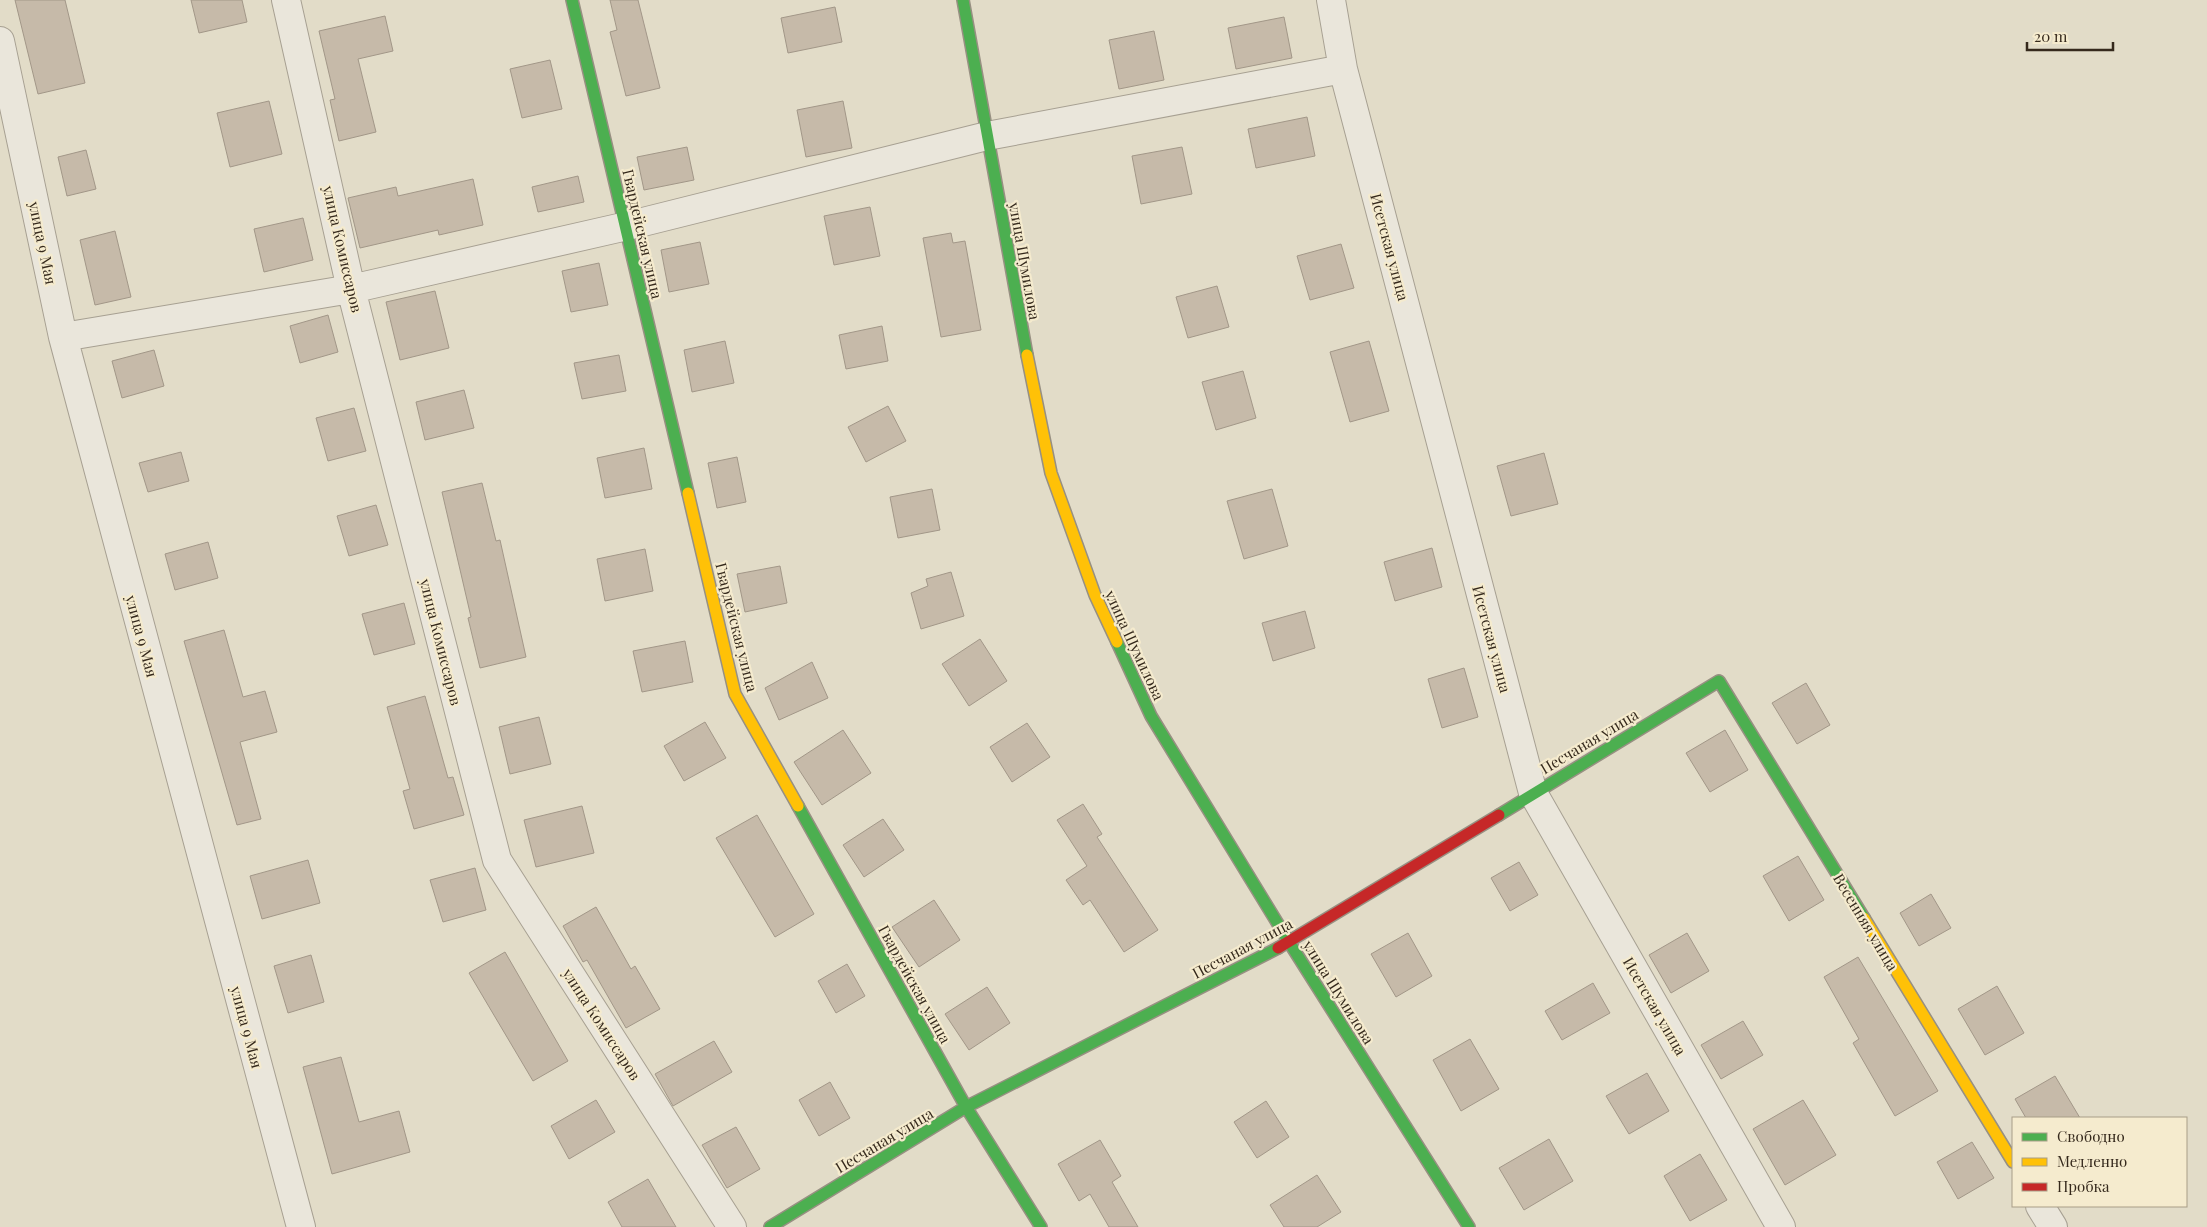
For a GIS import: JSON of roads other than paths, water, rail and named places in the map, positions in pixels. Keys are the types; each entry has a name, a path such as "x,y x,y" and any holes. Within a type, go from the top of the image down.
{"street":[{"name":"улица Комиссаров","path":"286,0 351,289 497,860 732,1227"},
{"name":"Гвардейская улица","path":"572,0 735,694 966,1107 1041,1227"},
{"name":"улица Шумилова","path":"962,0 1025,346 1051,473 1095,594 1151,716 1289,942 1469,1227"},
{"name":"Исетская улица","path":"1331,0 1343,69 1532,792 1780,1227"},
{"name":"улица 9 Мая","path":"0,41 62,337 301,1227"},
{"path":"62,337 351,289 626,226 987,136 1343,69"},
{"name":"Песчаная улица","path":"770,1227 966,1107 1289,942 1532,792 1719,681"},
{"name":"Весенняя улица","path":"1719,681 2012,1160"},
{"path":"2041,1207 2053,1227"}]}
